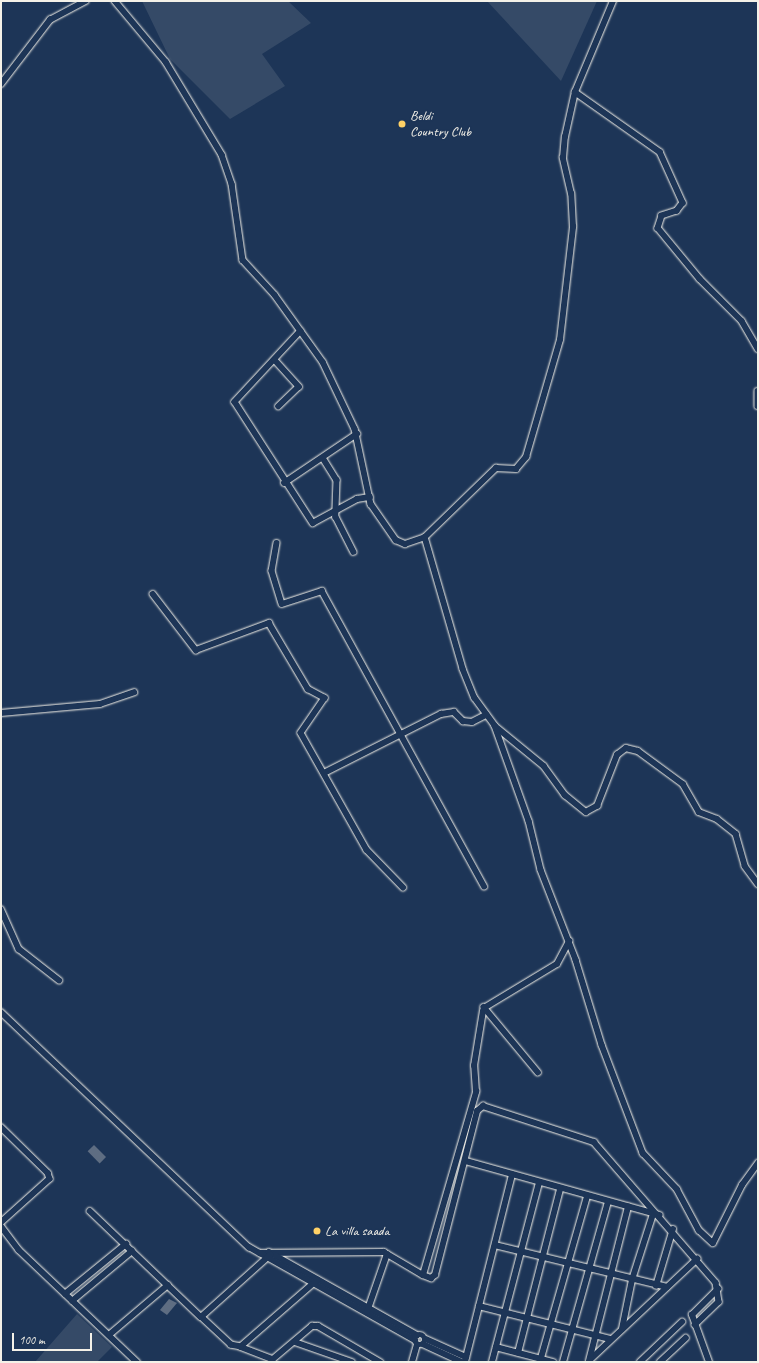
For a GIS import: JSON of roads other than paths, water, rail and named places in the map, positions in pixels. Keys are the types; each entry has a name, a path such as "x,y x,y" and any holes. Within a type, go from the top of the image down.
{"street":[{"path":"1,84 50,20 85,1"},
{"path":"115,1 170,69 222,155 232,184 243,260 301,332 339,391 357,434 370,496 376,514 396,540 405,544 425,537 496,468 520,467 534,434 560,340 573,227 563,148 575,92 613,1"},
{"path":"575,92 660,152 683,203 677,211 662,216 658,228 700,279 742,321 758,349"},
{"path":"301,332 235,402 284,483 313,523 335,511 370,496"},
{"path":"275,360 299,387 279,406"},
{"path":"758,391 758,406"},
{"path":"284,483 357,434"},
{"path":"323,458 337,480 335,511 354,552"},
{"path":"425,537 451,637 470,686 486,715 495,726 544,766 565,795 586,812 597,806 617,755 626,748 638,751 683,784 699,812 717,819 736,834 745,866 758,884"},
{"path":"277,543 272,571 282,604 322,591 484,886"},
{"path":"153,594 196,650 269,623 308,689 325,698 301,733 326,772 367,850 403,887"},
{"path":"1,713 100,704 134,692"},
{"path":"326,772 441,714 454,712 463,721 472,722 486,715"},
{"path":"495,726 529,821 540,870 569,941 635,1138 651,1163 677,1189 699,1230 713,1244 742,1185 758,1163"},
{"path":"1,909 19,950 59,980"},
{"path":"423,1275 476,1092 474,1066 483,1011 489,1002 530,984 557,964 569,941"},
{"path":"483,1011 538,1074"},
{"path":"1,1012 80,1090 248,1247 260,1253 387,1254 431,1278 435,1275 466,1161 477,1111 483,1106 594,1142 673,1229 718,1289 719,1302 695,1324"},
{"path":"1,1127 48,1173 50,1179 1,1225 19,1250 137,1362"},
{"path":"466,1161 587,1197 660,1215"},
{"path":"465,1360 512,1175"},
{"path":"492,1362 539,1183"},
{"path":"518,1353 541,1256 560,1189"},
{"path":"541,1358 587,1197"},
{"path":"563,1362 608,1202"},
{"path":"589,1361 596,1336 609,1274 628,1207"},
{"path":"90,1211 231,1345 274,1359 312,1326 318,1326 380,1362"},
{"path":"622,1330 632,1280 653,1214"},
{"path":"656,1286 673,1229"},
{"path":"64,1294 126,1244"},
{"path":"495,1245 656,1286 667,1287"},
{"path":"72,1301 132,1250"},
{"path":"270,1254 318,1280 420,1341"},
{"path":"270,1254 312,1285 366,1316 420,1341 472,1362"},
{"path":"201,1317 270,1254"},
{"path":"366,1316 387,1254"},
{"path":"589,1361 610,1339 622,1330 697,1259"},
{"path":"102,1263 109,1269"},
{"path":"241,1347 318,1280"},
{"path":"109,1335 168,1285"},
{"path":"709,1362 695,1324 693,1313 718,1289"},
{"path":"479,1306 610,1339"},
{"path":"640,1362 682,1322"},
{"path":"660,1362 686,1338"},
{"path":"412,1362 420,1341"},
{"path":"295,1342 352,1362"},
{"path":"496,1347 554,1362"}],"place":[{"name":"Beldi Country Club","path":"402,124"},
{"name":"La villa saada","path":"317,1231"}]}
